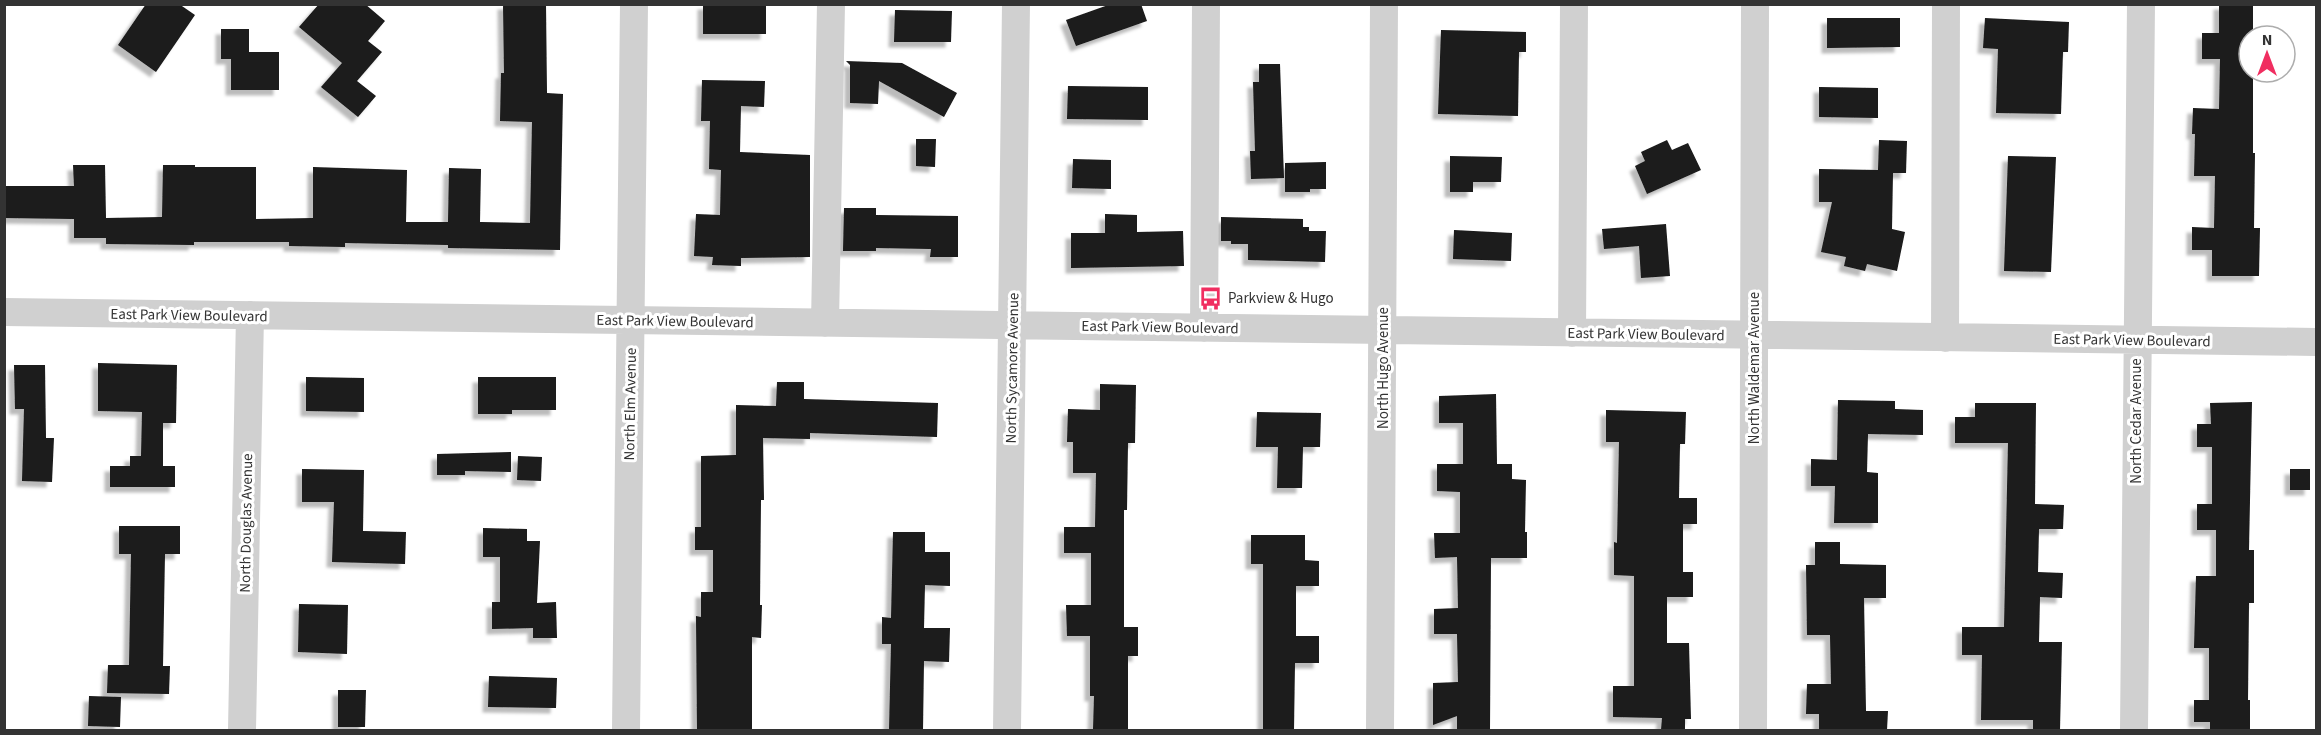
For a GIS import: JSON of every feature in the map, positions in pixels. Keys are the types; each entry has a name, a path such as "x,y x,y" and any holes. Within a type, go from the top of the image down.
{"street":[{"name":"North Elm Avenue","path":"626,730 634,4"},
{"path":"825,323 831,4"},
{"name":"North Sycamore Avenue","path":"1007,730 1016,4"},
{"path":"1204,328 1206,4"},
{"name":"North Hugo Avenue","path":"1380,730 1384,4"},
{"path":"1572,333 1575,4"},
{"name":"North Waldemar Avenue","path":"1753,730 1755,4"},
{"path":"1945,338 1946,4"},
{"name":"North Cedar Avenue","path":"2134,730 2141,4"},
{"name":"East Park View Boulevard","path":"4,312 2316,342"},
{"name":"North Douglas Avenue","path":"242,730 250,315"}],"building":[{"path":"146,4 179,4 195,15 156,72 118,45"},
{"path":"319,4 365,4 385,21 368,41 382,52 357,81 376,96 358,117 321,87 342,63 299,27"},
{"path":"503,4 546,4 547,93 563,94 560,250 345,243 345,247 289,246 289,242 194,242 194,245 106,244 106,238 74,238 74,219 4,218 4,186 74,186 73,165 105,165 106,218 162,217 163,165 195,165 195,167 256,167 256,219 313,218 313,167 407,170 406,222 448,222 449,168 481,169 480,222 530,223 532,122 500,121 501,73 504,73"},
{"path":"703,4 766,4 766,34 703,34"},
{"path":"1111,4 1141,4 1147,21 1076,46 1066,20"},
{"path":"2219,4 2253,4 2253,24 2237,24 2237,84 2253,84 2254,228 2260,228 2259,276 2212,276 2212,250 2192,250 2192,227 2214,228 2215,176 2194,176 2195,134 2192,134 2193,108 2219,109 2220,59 2202,59 2202,33 2219,33"},
{"path":"895,10 952,11 951,42 894,42"},
{"path":"1827,18 1900,18 1900,47 1827,48"},
{"path":"1985,18 2069,22 2068,52 2063,52 2061,114 1996,113 1998,49 1983,48"},
{"path":"221,29 249,29 249,52 279,52 279,90 231,90 231,59 221,59"},
{"path":"1441,30 1526,32 1526,52 1519,52 1518,116 1438,114"},
{"path":"846,61 902,63 957,93 944,117 879,81 878,104 850,103 850,65"},
{"path":"1259,64 1280,64 1284,178 1251,179 1250,151 1255,151 1253,82 1259,82"},
{"path":"702,80 765,81 764,107 741,106 740,152 810,155 810,257 741,258 741,266 712,265 713,257 694,256 696,214 720,215 721,170 709,169 710,121 701,121"},
{"path":"1068,86 1148,87 1148,120 1067,119"},
{"path":"1819,87 1878,88 1878,118 1819,117"},
{"path":"916,139 936,139 935,167 916,166"},
{"path":"1667,140 1672,150 1688,143 1701,170 1647,194 1635,166 1645,161 1641,152"},
{"path":"1879,140 1907,141 1906,173 1893,173 1892,229 1905,232 1897,271 1867,264 1865,271 1844,266 1846,257 1821,252 1832,202 1819,202 1819,169 1878,170"},
{"path":"1450,156 1502,157 1501,182 1473,182 1473,192 1450,192"},
{"path":"2008,156 2056,157 2051,272 2004,271"},
{"path":"1073,159 1111,160 1111,189 1072,188"},
{"path":"1326,162 1326,189 1310,189 1310,192 1285,192 1285,163"},
{"path":"844,208 876,208 876,215 958,216 958,257 930,257 931,249 876,248 876,251 843,251"},
{"path":"1105,214 1137,215 1137,232 1183,231 1184,266 1071,268 1071,233 1105,233"},
{"path":"1221,217 1303,219 1303,227 1309,227 1309,231 1326,231 1325,262 1248,260 1248,244 1231,244 1231,241 1221,241"},
{"path":"1666,224 1670,276 1641,278 1639,246 1604,249 1602,229"},
{"path":"1454,230 1512,233 1511,261 1453,259"},
{"path":"98,363 177,365 176,423 163,423 163,466 175,466 175,487 110,487 110,466 130,466 130,456 141,456 142,412 98,411"},
{"path":"14,365 45,365 46,438 54,438 52,482 22,481 24,409 15,409"},
{"path":"306,377 364,378 364,412 306,411"},
{"path":"478,377 556,377 556,410 512,410 512,414 478,414"},
{"path":"777,382 804,382 804,399 938,403 937,437 810,433 810,439 763,438 761,638 752,637 752,730 697,730 696,616 701,617 701,592 713,592 713,550 695,550 695,527 701,527 701,456 736,455 736,405 776,406"},
{"path":"1100,384 1136,385 1135,443 1128,443 1127,510 1124,510 1124,627 1138,627 1138,656 1128,656 1128,730 1093,730 1094,696 1090,696 1090,636 1067,636 1066,605 1091,605 1091,553 1064,553 1064,527 1095,527 1096,473 1073,473 1073,442 1067,442 1068,409 1100,410"},
{"path":"1496,394 1497,464 1512,464 1512,479 1526,480 1527,558 1491,558 1490,730 1457,730 1457,716 1433,725 1433,683 1458,682 1457,634 1434,634 1434,609 1458,608 1457,557 1435,558 1434,533 1460,533 1460,492 1437,491 1437,464 1463,464 1463,423 1439,423 1439,396"},
{"path":"1838,400 1895,401 1895,409 1923,410 1923,435 1868,434 1867,472 1878,473 1878,523 1834,523 1835,486 1811,486 1811,459 1837,460"},
{"path":"2252,402 2249,550 2254,550 2254,603 2249,603 2250,730 2210,730 2210,722 2194,722 2194,700 2209,700 2209,648 2194,648 2196,576 2216,576 2216,530 2197,530 2197,504 2212,504 2212,447 2197,447 2197,424 2211,424 2210,403"},
{"path":"1975,403 2036,403 2035,504 2064,505 2063,529 2039,529 2038,572 2063,573 2062,598 2040,597 2039,642 2062,642 2060,730 2033,730 2033,720 1981,720 1982,655 1962,655 1962,627 2004,627 2008,443 1955,443 1955,417 1975,417"},
{"path":"1606,410 1686,412 1685,444 1680,444 1679,498 1697,498 1697,524 1683,524 1683,572 1693,572 1693,597 1667,597 1667,643 1689,643 1691,719 1685,719 1685,730 1661,730 1662,718 1613,717 1613,686 1634,686 1634,576 1614,575 1619,442 1606,442"},
{"path":"1257,412 1321,413 1320,447 1303,447 1302,488 1277,488 1278,447 1256,447"},
{"path":"511,452 511,472 465,471 465,475 437,475 437,454"},
{"path":"518,456 542,457 541,481 517,480"},
{"path":"302,469 364,470 363,531 406,532 405,564 332,562 334,502 302,502"},
{"path":"2290,469 2310,469 2310,490 2290,490"},
{"path":"119,526 180,526 180,554 165,554 163,666 170,666 169,694 107,693 108,665 129,665 131,554 119,554"},
{"path":"483,528 527,529 527,541 540,541 537,603 556,602 557,638 533,638 533,628 492,629 492,602 500,602 500,557 483,557"},
{"path":"893,532 925,532 925,552 950,552 950,586 925,585 924,628 950,628 949,662 924,661 923,730 889,730 891,644 882,644 882,617 891,618"},
{"path":"1251,535 1305,535 1305,560 1319,561 1319,586 1296,586 1296,636 1319,636 1319,663 1295,663 1294,730 1263,730 1263,564 1251,564"},
{"path":"1815,542 1840,542 1840,564 1886,565 1886,598 1864,598 1866,711 1888,711 1887,730 1819,730 1819,714 1806,714 1807,684 1831,684 1830,635 1807,635 1806,565 1815,565"},
{"path":"299,604 348,605 347,654 298,652"},
{"path":"489,676 557,678 556,708 488,707"},
{"path":"338,690 366,690 365,727 338,727"},
{"path":"89,696 121,697 120,727 88,726"}],"place":[{"name":"Parkview & Hugo","path":"1210,298"}]}
